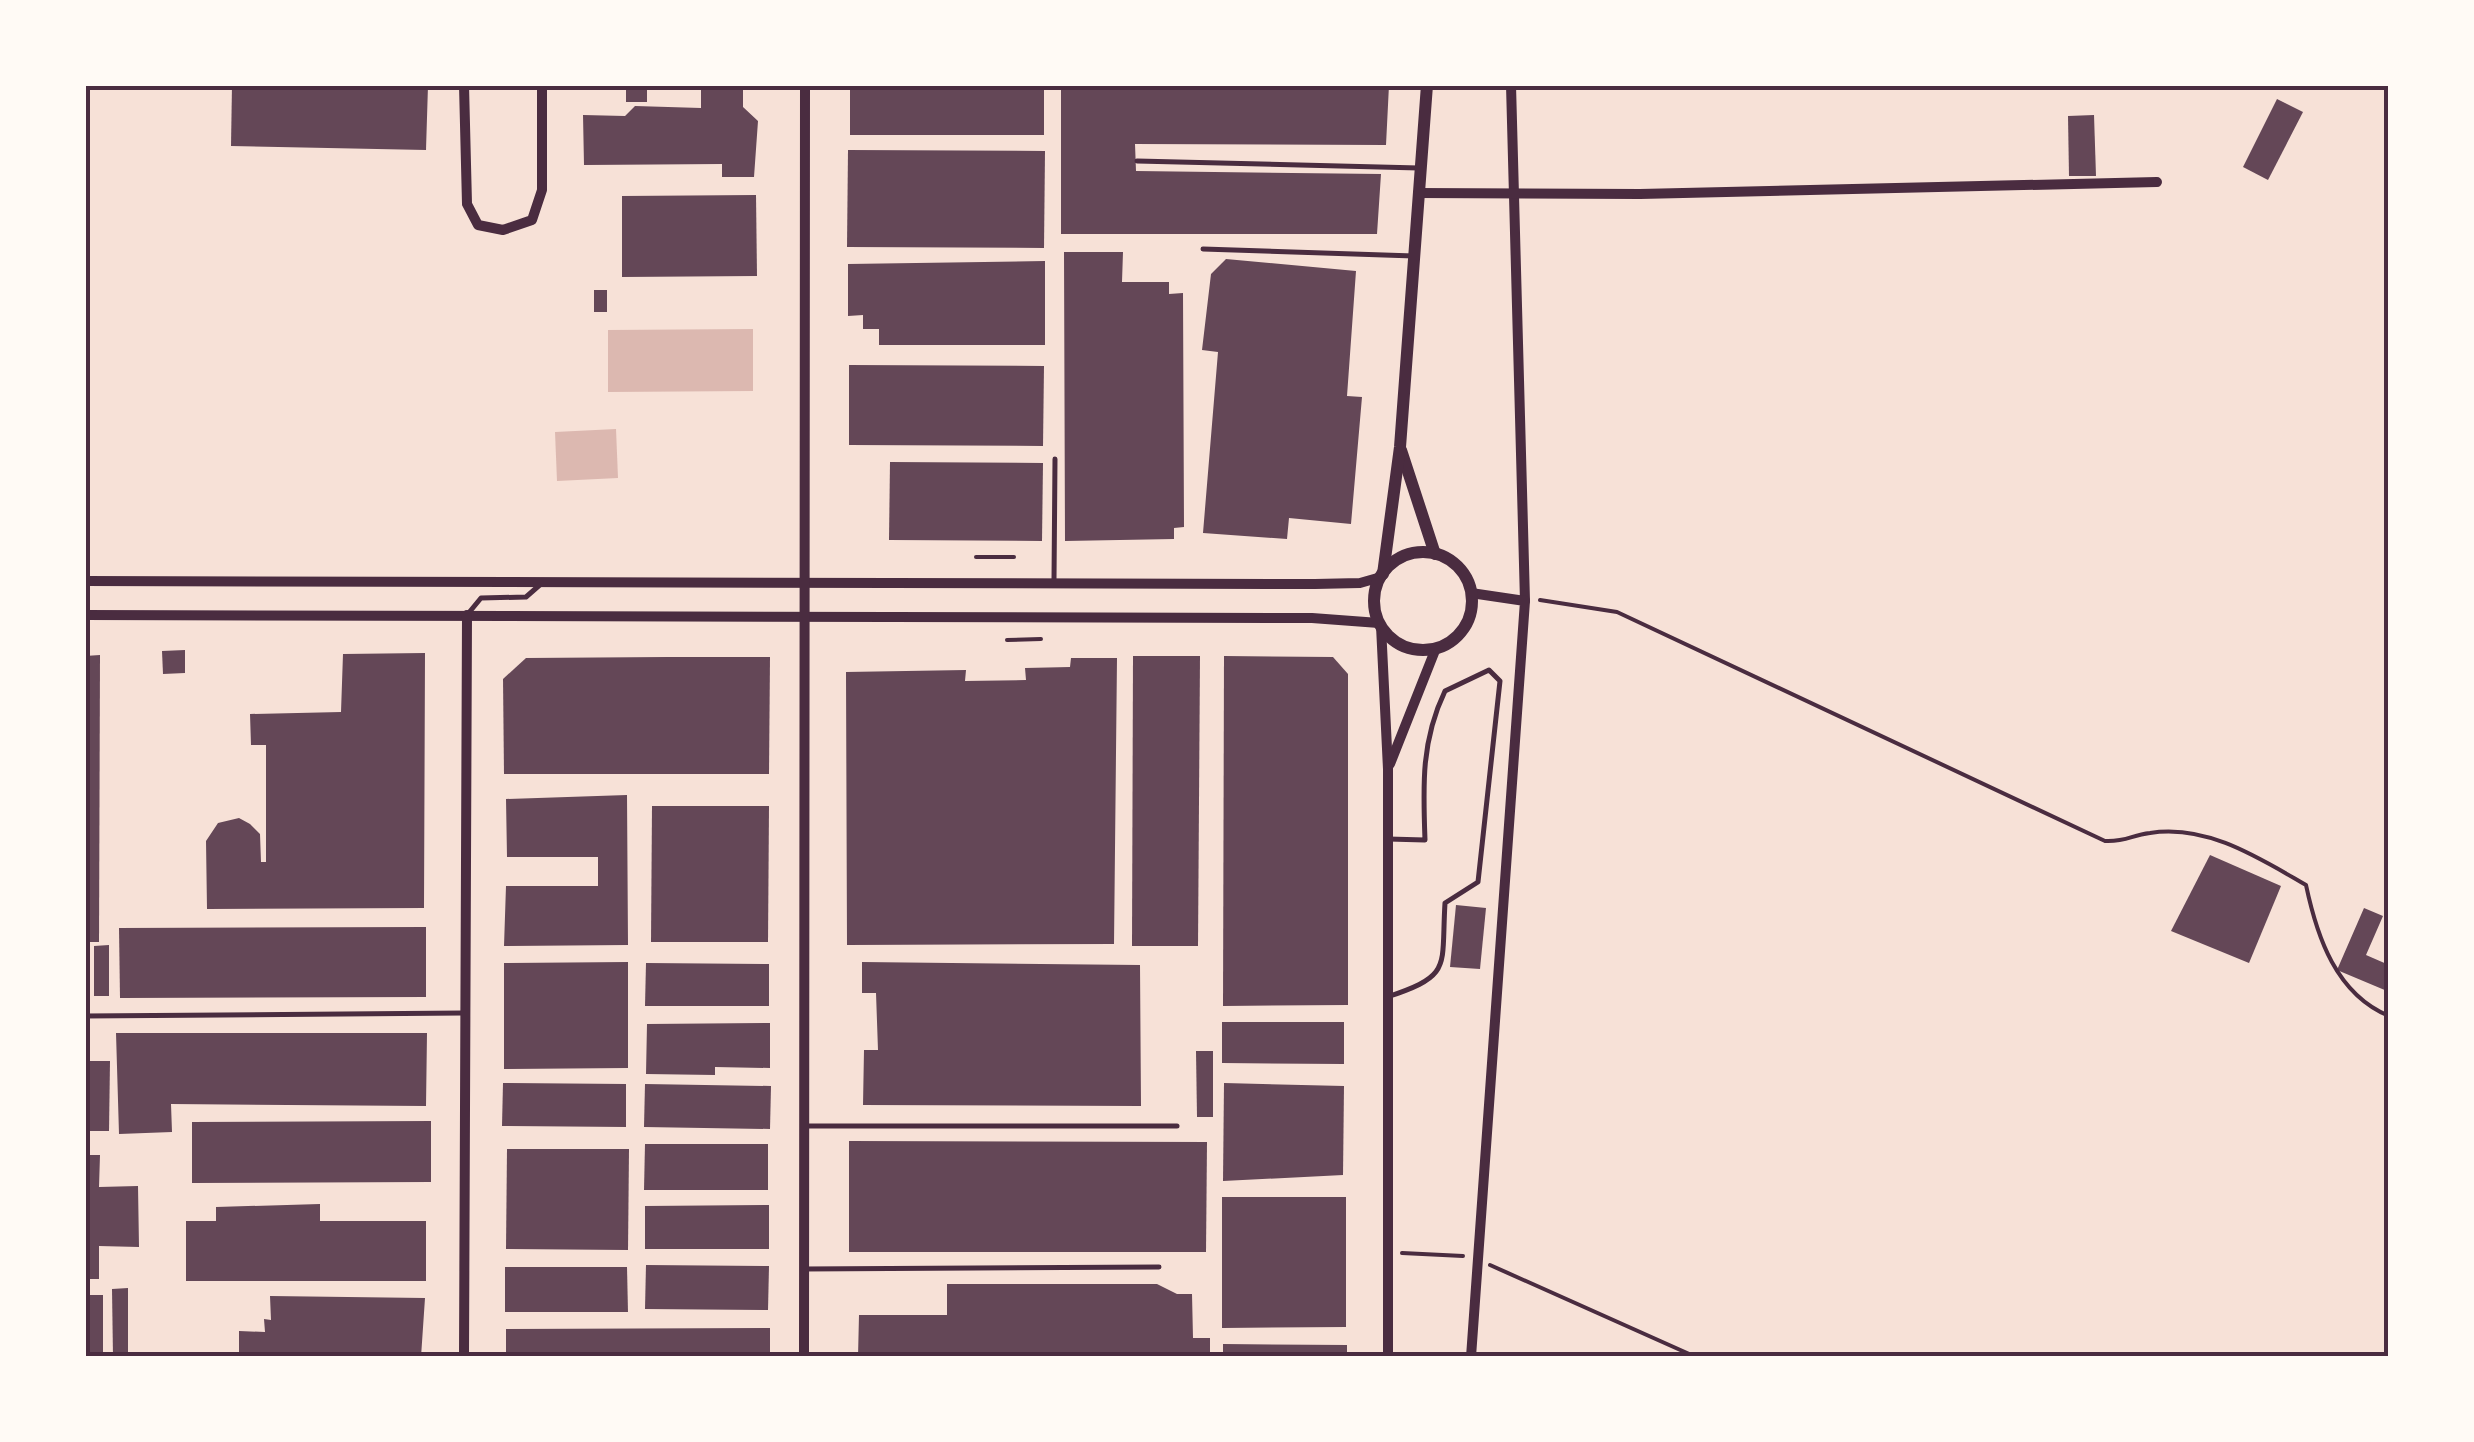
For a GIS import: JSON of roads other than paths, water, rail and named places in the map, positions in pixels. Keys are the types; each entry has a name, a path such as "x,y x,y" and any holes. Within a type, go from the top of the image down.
{"street":[{"path":"464,85 466,204 478,226 503,230 532,220 542,190 542,85"},
{"path":"804,1357 805,85"},
{"path":"1388,1357 1388,769 1380,624 1374,600 1382,575 1400,448 1428,85"},
{"path":"1471,1357 1475,1260 1526,601 1512,85"},
{"path":"1418,192 1517,194 2157,182"},
{"path":"1400,448 1436,554"},
{"path":"85,581 1315,584 1360,583 1382,575 1406,556 1436,554 1459,568 1471,593 1468,621 1450,642 1436,648 1405,647 1380,624 1312,618 85,615"},
{"path":"1471,593 1526,601"},
{"path":"464,1357 467,615"},
{"path":"1388,769 1436,648"}],"lane":[{"path":"1137,161 1420,168"},
{"path":"1202,249 1414,256"},
{"path":"1054,583 1055,459"},
{"path":"467,615 480,598 526,597 544,581"},
{"path":"1387,997 1430,982 1441,968 1445,903 1478,882 1500,681 1490,670 1444,690 1429,724 1422,762 1425,840 1388,838"},
{"path":"85,1016 466,1013"},
{"path":"804,1126 1177,1126"},
{"path":"804,1268 1159,1267"}]}
